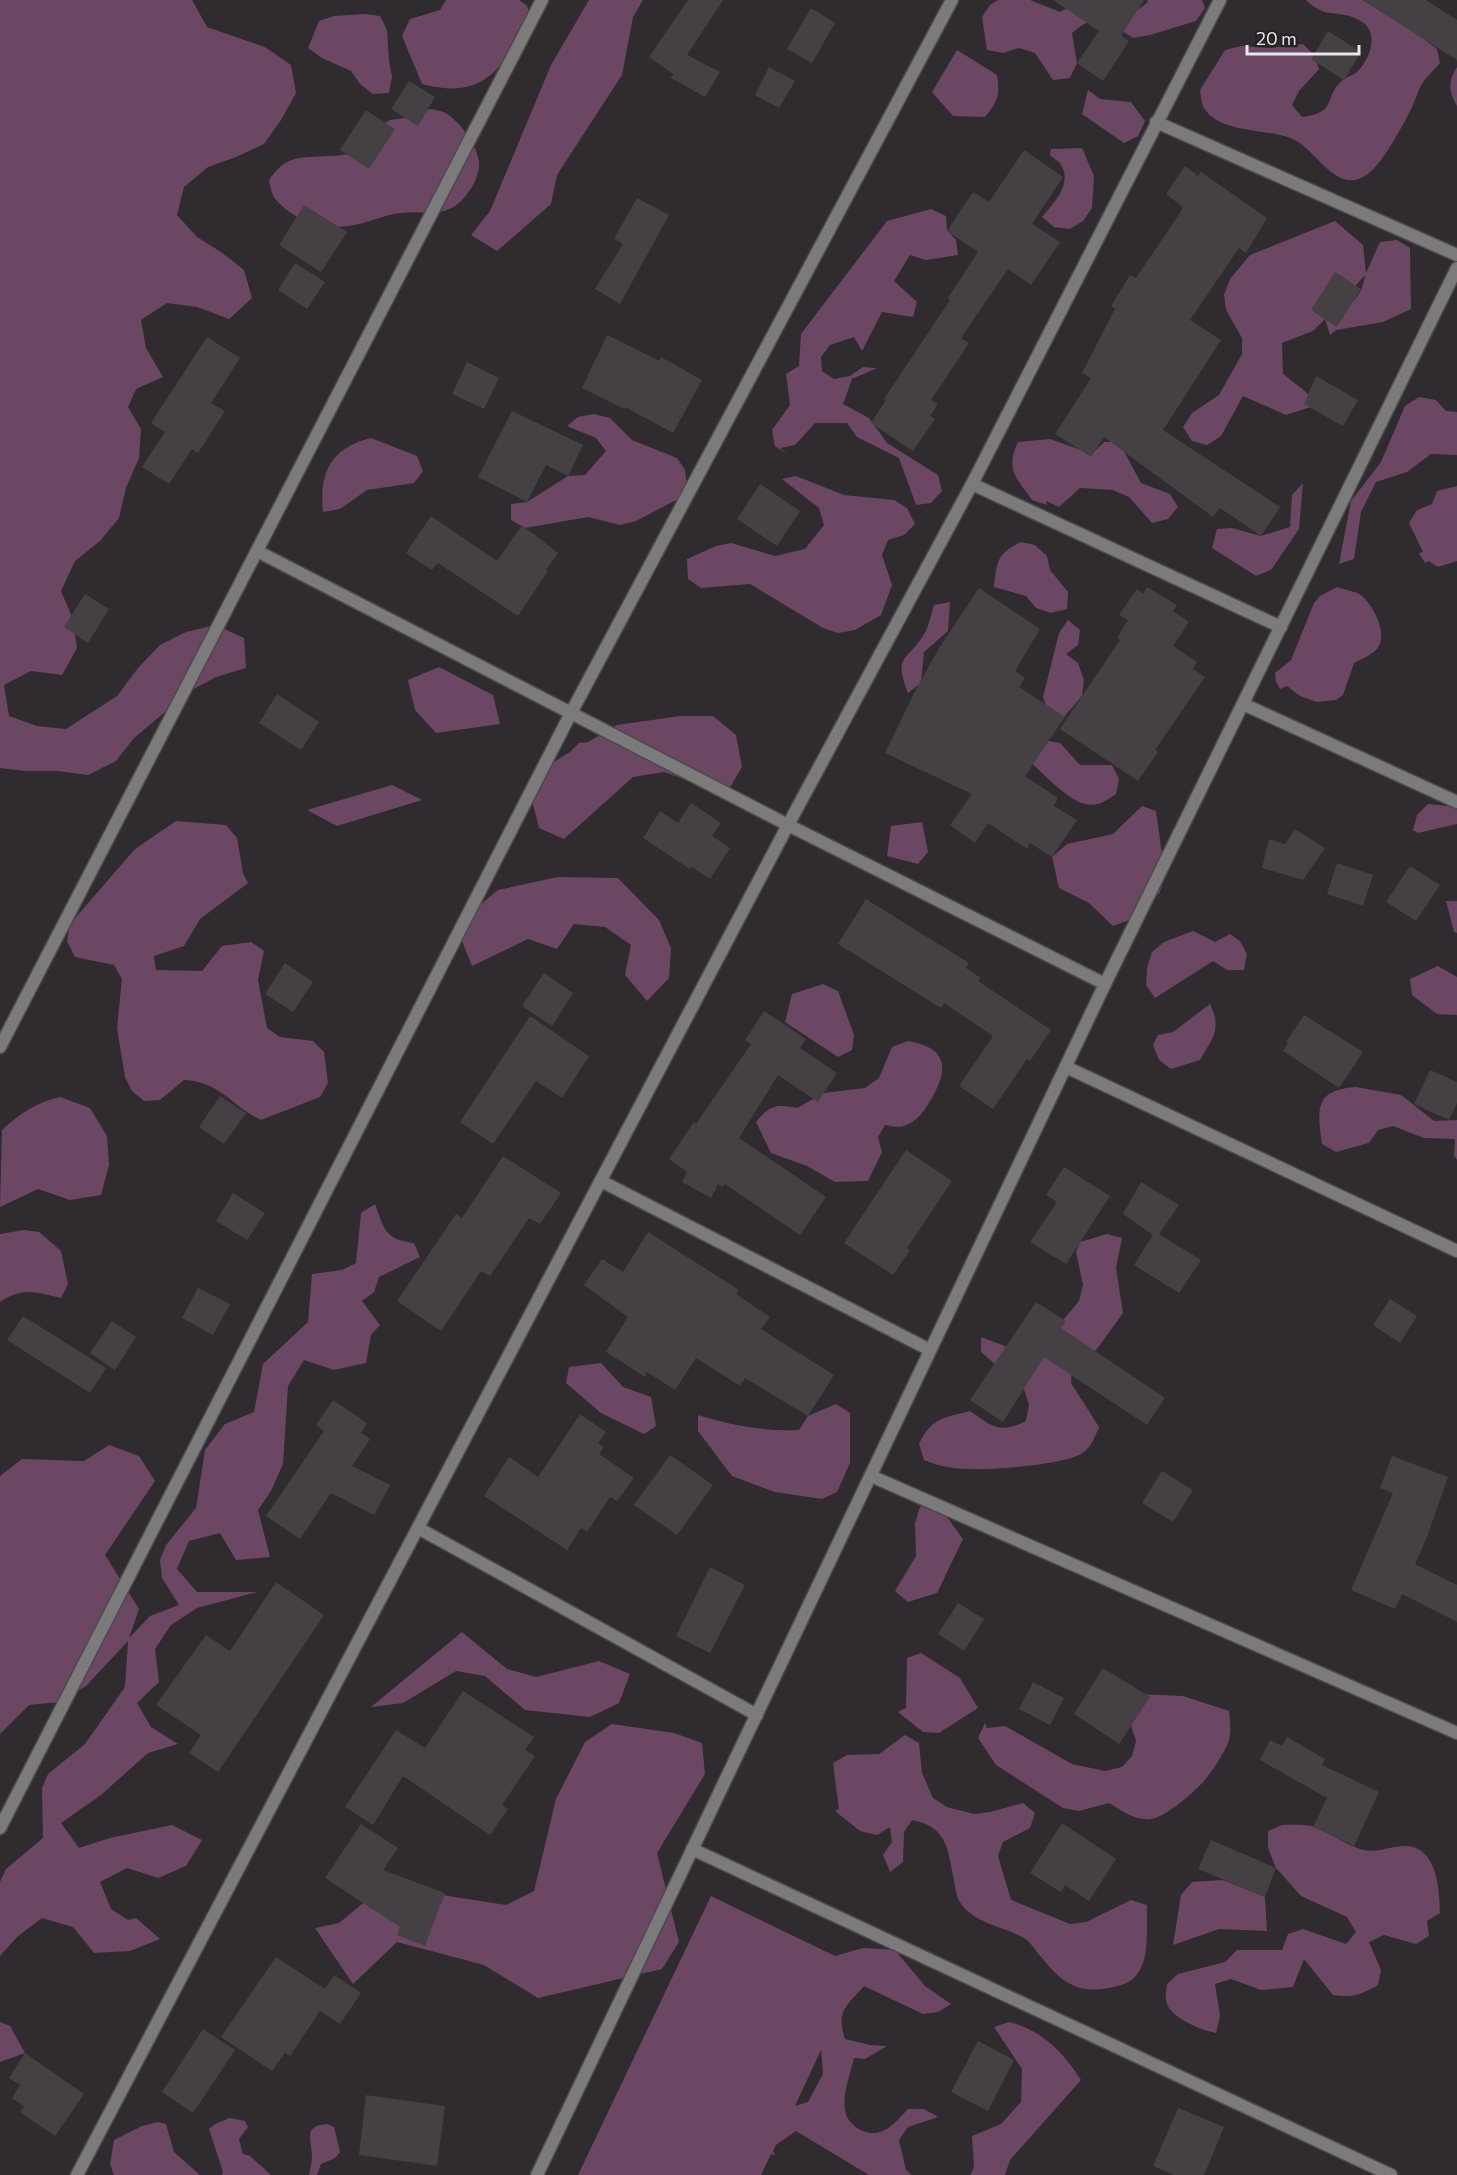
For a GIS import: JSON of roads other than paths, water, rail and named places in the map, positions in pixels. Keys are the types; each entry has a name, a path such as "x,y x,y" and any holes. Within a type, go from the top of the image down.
{"street":[{"path":"0,1047 542,0"},
{"path":"0,1828 571,713 952,0"},
{"path":"77,2175 788,825 972,484 1220,0"},
{"path":"1156,122 1457,255"},
{"path":"537,2175 1105,984 1457,268"},
{"path":"972,484 1281,627"},
{"path":"257,551 788,825 1105,984"},
{"path":"1243,704 1457,802"},
{"path":"1066,1067 1457,1251"},
{"path":"601,1181 930,1350"},
{"path":"871,1476 1457,1732"},
{"path":"418,1528 757,1715"},
{"path":"692,1850 1391,2175"}]}
